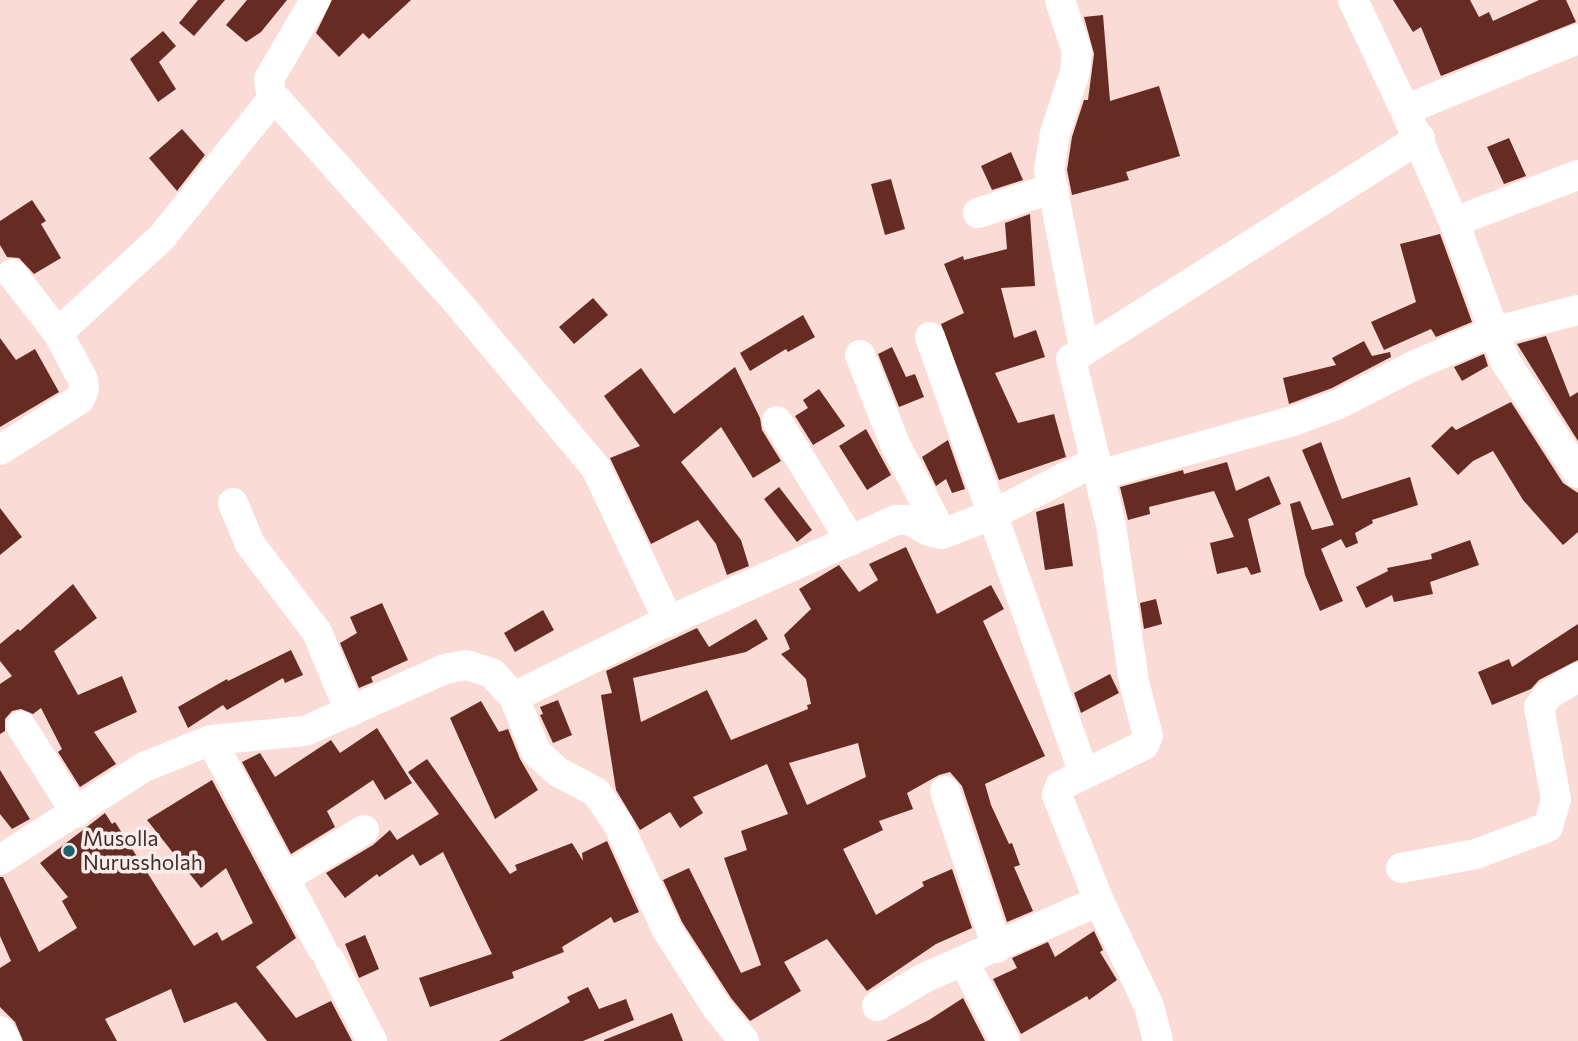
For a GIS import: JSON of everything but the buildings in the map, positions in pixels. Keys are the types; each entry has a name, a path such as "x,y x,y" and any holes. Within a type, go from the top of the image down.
{"street":[{"path":"58,333 162,237 272,100 269,79 315,0"},
{"path":"1060,0 1077,52 1075,72 1055,133 1049,170 1084,348"},
{"path":"1353,0 1420,138 1504,360 1578,473"},
{"path":"1405,110 1578,39"},
{"path":"272,100 279,102 458,303 596,468 669,622"},
{"path":"1158,1041 1149,1006 1099,901 1057,794 1060,786 1144,745 1148,736 1134,682 1111,525 1071,362 1074,354 1420,138"},
{"path":"1454,222 1578,175"},
{"path":"978,214 1053,188"},
{"path":"0,450 82,395 83,380 58,333 12,274"},
{"path":"514,697 669,622 896,520 909,520 929,531 942,534 1098,468 1296,420 1339,404 1415,365 1492,332 1578,310"},
{"path":"930,337 1084,774"},
{"path":"860,355 895,444 942,534"},
{"path":"777,421 851,541"},
{"path":"233,503 250,544 317,632 350,712"},
{"path":"0,860 144,767 211,740 305,731 445,669 466,665 492,673 514,697 536,752 558,772 596,792 618,824 667,930 717,1008 744,1041"},
{"path":"1401,868 1476,854 1548,827 1556,799 1539,706 1548,695 1578,677"},
{"path":"21,726 76,813"},
{"path":"211,740 372,1041"},
{"path":"945,791 997,948"},
{"path":"285,878 364,830"},
{"path":"877,1006 925,978 1099,901"},
{"path":"964,962 1005,1041"},
{"path":"0,1031 6,1041"}],"place":[{"name":"Musolla Nurussholah","path":"69,851"}]}
